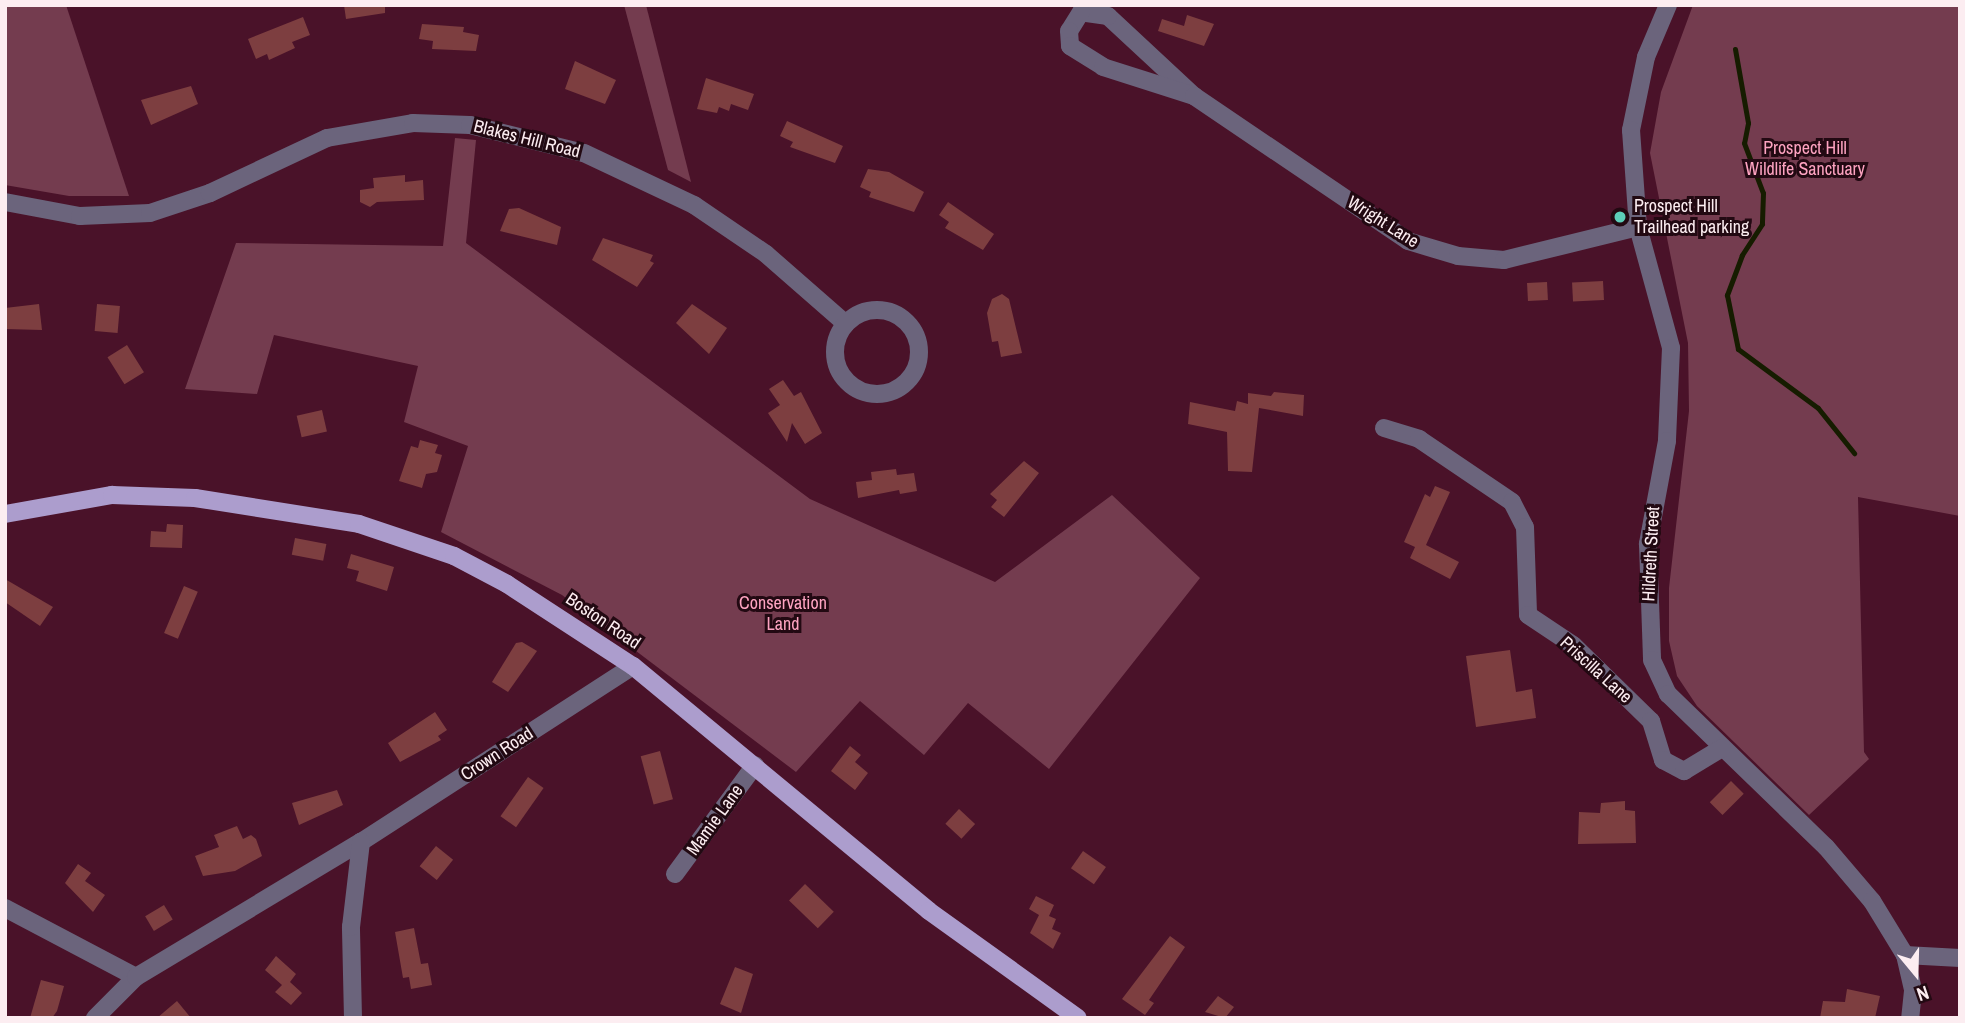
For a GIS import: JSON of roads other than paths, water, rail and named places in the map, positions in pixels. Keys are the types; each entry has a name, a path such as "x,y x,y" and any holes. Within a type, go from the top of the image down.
{"main road":[{"name":"Boston Road","path":"5,514 112,495 195,498 359,524 454,556 517,590 633,666 929,911 1077,1018"}],"street":[{"name":"Hildreth Street","path":"1668,5 1646,57 1633,110 1630,169 1638,227 1671,348 1667,441 1648,544 1652,660 1668,694 1826,847 1872,901 1905,955 1913,991 1910,1018"},
{"name":"Wright Lane","path":"1194,96 1103,66 1070,46 1069,31 1081,12 1108,16 1194,96 1364,213 1408,241 1435,251 1504,260 1638,227"},
{"name":"Blakes Hill Road","path":"5,202 80,216 150,213 210,194 327,138 413,123 483,127 584,153 694,205 766,254 846,324"},
{"path":"874,310 905,320 919,349 907,380 896,389 875,393 849,383 836,358 836,344 846,324 874,310"},
{"name":"Priscilla Lane","path":"1384,428 1419,439 1512,502 1525,527 1528,615 1573,645 1651,720 1663,760 1684,771 1723,748"},
{"name":"Crown Road","path":"95,1018 136,977 361,842 633,666"},
{"name":"Mamie Lane","path":"676,874 755,765"},
{"path":"353,1018 351,927 361,842"},
{"path":"5,908 136,977"},
{"path":"1905,955 1960,958"}],"waterway":[{"path":"1735,49 1748,123 1744,143 1763,193 1762,224 1742,255 1727,295 1738,349 1818,408 1854,453"}],"place":[{"name":"Prospect Hill Trailhead parking","path":"1620,217"}],"park label":[{"name":"Prospect Hill Wildlife Sanctuary","path":"1805,159"},
{"name":"Conservation Land","path":"783,614"}]}
